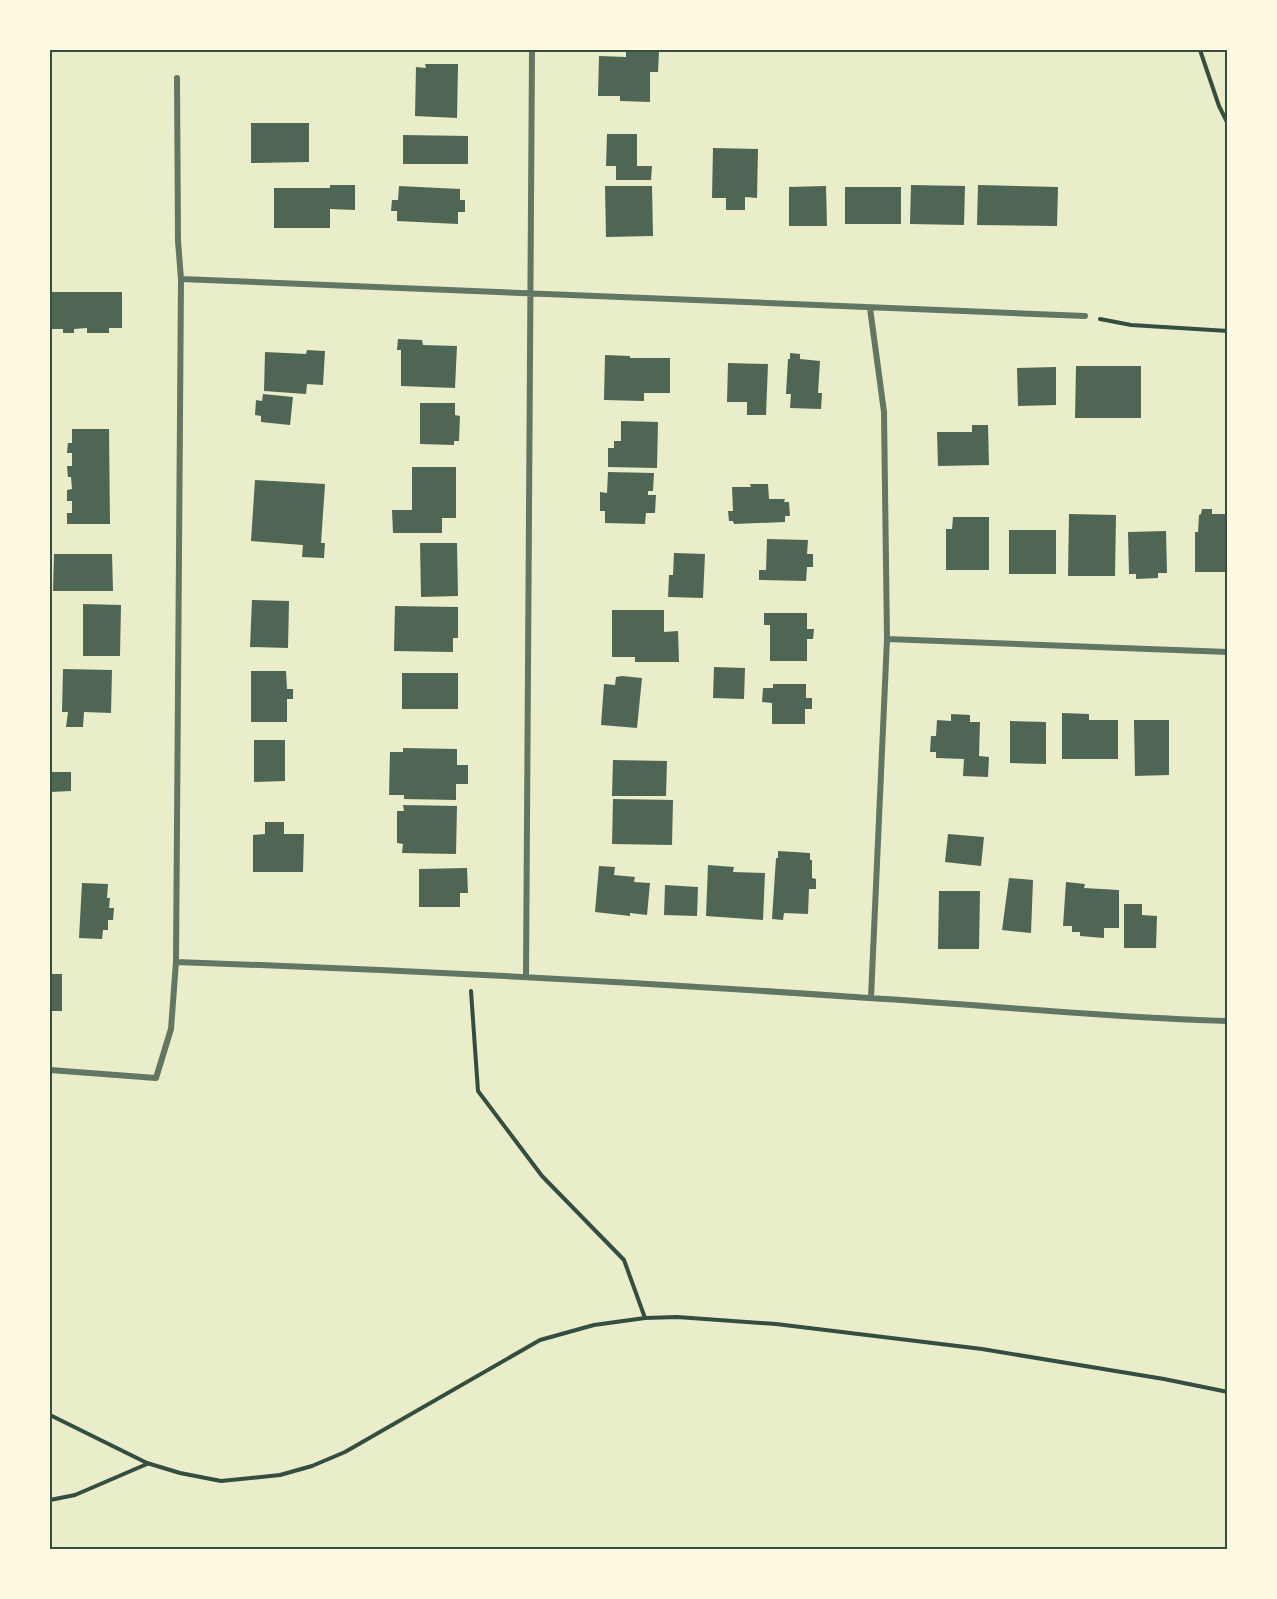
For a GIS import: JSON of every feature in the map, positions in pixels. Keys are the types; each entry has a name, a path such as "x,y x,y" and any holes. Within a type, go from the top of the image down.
{"street":[{"path":"526,976 532,50"},
{"path":"50,1070 156,1077 171,1029 176,962 181,279 178,241 177,78"},
{"path":"181,279 1085,316"},
{"path":"870,309 884,412 887,639 871,998"},
{"path":"887,639 1227,652"},
{"path":"176,962 526,976 871,998 1163,1020 1227,1021"}],"path":[{"path":"1200,50 1227,124"},
{"path":"1085,316 1131,325 1227,331"},
{"path":"469,974 478,1091 542,1176 624,1260 645,1318"},
{"path":"50,1415 147,1463 180,1473 221,1481 280,1475 312,1466 345,1452 540,1340 594,1325 645,1318 677,1317 776,1324 982,1349 1164,1379 1227,1392"},
{"path":"50,1500 75,1495 147,1463"}],"building":[{"path":"626,52 659,52 658,72 650,72 650,102 620,101 620,96 598,96 599,56 626,57"},
{"path":"425,64 458,64 457,118 415,116 416,67 426,68"},
{"path":"251,123 309,123 309,162 251,163"},
{"path":"607,134 637,134 637,166 652,166 651,180 616,180 616,166 606,166"},
{"path":"403,135 468,136 468,164 403,164"},
{"path":"713,148 758,149 757,198 745,197 745,210 726,210 726,198 712,198"},
{"path":"330,185 355,185 355,210 330,209 330,228 274,228 274,188 330,188"},
{"path":"911,185 965,186 964,225 910,224"},
{"path":"978,185 1058,187 1057,226 977,225"},
{"path":"399,186 460,189 460,200 465,200 465,212 458,212 458,224 397,221 397,211 391,211 392,200 398,200"},
{"path":"605,186 652,186 653,236 606,237"},
{"path":"826,186 827,226 789,226 789,187"},
{"path":"845,187 901,187 901,224 845,224"},
{"path":"50,292 122,292 122,328 109,328 109,333 87,333 87,328 74,329 74,333 63,333 63,329 50,329"},
{"path":"398,339 422,340 423,345 457,346 455,388 401,386 401,350 397,350"},
{"path":"307,350 325,351 323,385 307,384 306,394 264,391 265,352 306,354"},
{"path":"790,353 800,354 800,359 820,361 818,393 822,393 821,409 790,408 791,394 786,394"},
{"path":"605,355 630,356 630,358 670,358 670,393 644,393 644,401 604,400"},
{"path":"728,363 768,364 766,415 747,415 747,402 727,402"},
{"path":"1076,366 1141,366 1141,418 1075,418"},
{"path":"1056,367 1056,405 1018,406 1017,368"},
{"path":"263,394 293,397 290,425 261,422 261,416 255,415 256,400 262,401"},
{"path":"420,403 455,403 455,415 460,416 459,441 454,441 454,445 420,444"},
{"path":"621,421 658,422 657,468 608,467 608,448 614,448 614,441 621,441"},
{"path":"972,425 988,425 989,465 938,466 937,432 972,432"},
{"path":"72,429 109,429 110,524 67,524 67,513 72,513 72,501 67,501 67,490 72,489 67,466 72,466 72,453 67,453 68,443 72,443"},
{"path":"412,467 456,467 456,518 442,518 442,533 393,533 392,510 412,510"},
{"path":"608,472 654,473 653,491 648,491 648,495 656,495 655,513 646,513 645,524 605,523 605,511 600,511 600,492 607,493"},
{"path":"255,480 325,484 321,543 325,543 324,558 302,557 303,545 251,541"},
{"path":"750,484 768,484 769,499 785,499 784,502 789,502 790,516 785,516 785,522 734,524 733,521 729,521 728,511 733,511 732,487 751,487"},
{"path":"1202,509 1212,509 1212,514 1227,514 1227,572 1195,572 1195,532 1198,532 1199,515"},
{"path":"1069,514 1116,515 1115,576 1068,576"},
{"path":"953,517 989,517 989,570 946,570 946,529 952,529"},
{"path":"1009,530 1056,530 1056,574 1009,574"},
{"path":"1166,531 1167,573 1158,573 1158,578 1136,579 1136,574 1129,574 1128,532"},
{"path":"767,539 808,540 807,554 813,554 813,567 807,567 806,581 759,580 759,570 766,570"},
{"path":"420,543 457,543 458,596 421,597"},
{"path":"674,553 705,554 703,598 668,597 669,575 673,575"},
{"path":"54,554 112,554 113,591 53,591"},
{"path":"252,600 289,601 288,648 250,647"},
{"path":"83,604 121,605 120,656 83,656"},
{"path":"395,606 458,607 458,638 453,638 453,652 394,651"},
{"path":"612,610 664,610 664,632 678,631 679,662 635,662 635,657 612,657"},
{"path":"764,613 807,613 807,629 814,629 813,639 807,639 807,661 770,661 770,625 764,625"},
{"path":"714,667 745,668 744,699 713,698"},
{"path":"63,669 112,670 111,713 84,712 83,727 66,727 68,712 62,712"},
{"path":"251,671 286,671 287,689 293,689 293,699 287,699 287,722 251,722"},
{"path":"402,673 458,673 458,709 402,709"},
{"path":"616,677 642,678 637,728 601,725 604,684 615,685"},
{"path":"773,684 806,684 806,698 812,698 812,709 805,709 805,724 772,724 772,703 762,702 763,688 773,688"},
{"path":"1062,713 1089,714 1089,720 1118,720 1118,759 1062,759"},
{"path":"951,714 970,715 970,722 980,722 979,756 989,757 988,777 963,776 964,759 936,758 936,752 930,752 931,736 936,736 937,720 951,721"},
{"path":"1134,720 1169,720 1169,775 1135,776"},
{"path":"1010,721 1046,722 1046,764 1010,763"},
{"path":"254,740 285,740 285,781 254,782"},
{"path":"403,748 457,749 457,765 468,765 468,784 456,784 456,800 404,799 404,795 389,795 390,752 403,752"},
{"path":"613,760 667,761 666,796 612,796"},
{"path":"50,772 71,772 71,791 50,792"},
{"path":"613,799 673,800 672,845 612,844"},
{"path":"403,805 457,806 456,854 402,853 403,844 397,843 397,811 404,811"},
{"path":"265,822 284,822 284,834 304,834 303,872 253,872 253,835 265,834"},
{"path":"948,834 984,837 981,866 945,862"},
{"path":"778,851 810,853 812,878 816,879 816,889 809,889 808,914 784,913 783,920 772,919"},
{"path":"708,865 734,867 733,872 765,873 763,920 706,916"},
{"path":"599,866 615,867 614,875 635,877 634,882 650,883 647,915 630,913 630,916 595,912"},
{"path":"467,868 468,893 460,893 460,907 419,907 419,869"},
{"path":"1009,878 1033,880 1031,933 1002,930"},
{"path":"1066,882 1085,884 1084,888 1119,890 1119,928 1104,928 1104,938 1080,936 1080,932 1072,932 1072,926 1063,926"},
{"path":"82,883 108,884 107,898 110,898 109,908 114,908 113,920 108,920 108,930 103,930 102,939 79,938"},
{"path":"665,885 698,887 697,916 664,915"},
{"path":"939,891 980,891 979,949 938,949"},
{"path":"1124,904 1142,904 1142,915 1157,916 1156,948 1124,948"},
{"path":"50,974 62,974 62,1011 50,1011"}]}
